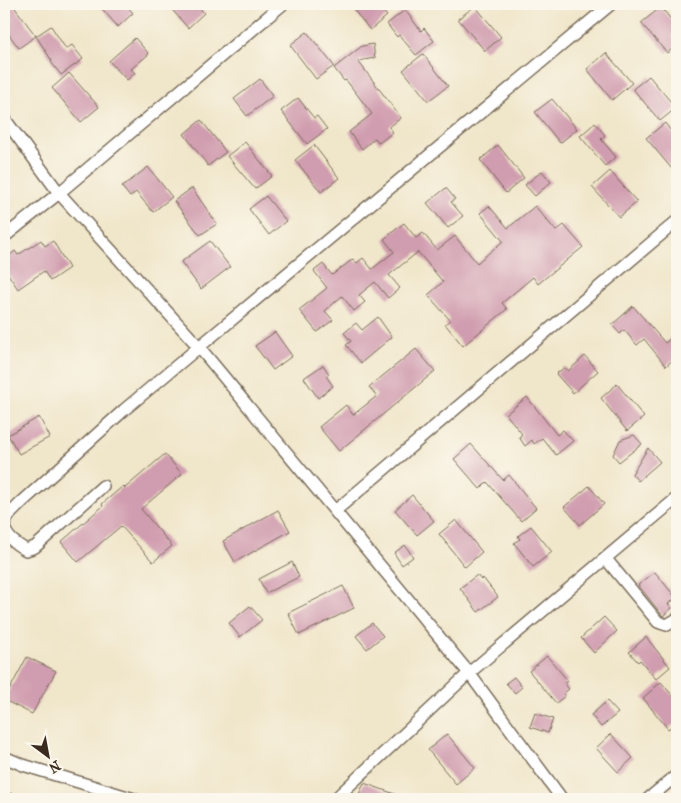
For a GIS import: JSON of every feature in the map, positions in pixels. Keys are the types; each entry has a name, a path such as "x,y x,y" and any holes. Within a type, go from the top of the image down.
{"street":[{"path":"4,237 283,4"},
{"path":"103,486 35,547 26,550 15,544 6,534 4,525 9,515 124,410 611,4"},
{"path":"4,118 59,193 199,347 469,673 562,799"},
{"path":"335,511 677,222"},
{"path":"335,799 469,673 677,498"},
{"path":"606,559 658,622 667,625 677,619"},
{"path":"4,757 22,765 134,799"},
{"path":"648,799 677,775"}],"building":[{"path":"4,4 12,4 36,36 19,48 4,28"},
{"path":"98,4 125,4 133,13 118,27"},
{"path":"167,4 196,4 204,13 188,28"},
{"path":"349,4 377,4 387,16 370,30"},
{"path":"475,6 501,37 485,51 458,19"},
{"path":"661,7 677,27 677,31 672,36 677,45 667,53 641,23"},
{"path":"405,10 421,31 424,28 434,41 416,55 399,35 397,37 387,24"},
{"path":"51,26 66,49 72,45 83,59 61,75 36,36"},
{"path":"307,32 334,66 316,79 290,45"},
{"path":"135,38 149,54 131,69 135,73 127,80 109,61"},
{"path":"373,44 375,58 358,61 401,118 389,127 393,132 379,143 375,138 362,149 349,132 372,114 346,80 344,81 334,68 362,46"},
{"path":"606,53 632,83 612,100 587,69"},
{"path":"423,54 448,86 428,101 403,70"},
{"path":"69,73 99,107 81,122 52,88"},
{"path":"649,76 676,108 660,121 633,89"},
{"path":"260,79 273,96 247,116 234,99"},
{"path":"298,98 314,118 317,116 327,129 307,144 281,111"},
{"path":"552,99 577,129 560,143 535,112"},
{"path":"201,120 226,152 208,166 184,134"},
{"path":"595,123 605,135 601,139 616,157 605,166 580,136"},
{"path":"665,123 677,139 677,165 672,169 646,138"},
{"path":"245,142 272,176 255,189 227,156"},
{"path":"314,145 339,178 321,192 295,160"},
{"path":"498,145 524,178 506,193 480,160"},
{"path":"148,167 172,197 153,212 136,192 130,197 122,187"},
{"path":"542,171 551,182 535,196 525,185"},
{"path":"610,171 637,202 619,217 592,187"},
{"path":"192,188 217,224 200,235 174,201"},
{"path":"446,188 455,199 451,202 463,216 448,228 427,203"},
{"path":"266,196 286,221 269,235 249,209"},
{"path":"489,206 508,228 535,206 556,231 564,225 583,247 538,284 533,277 502,303 507,309 463,346 445,324 450,320 428,295 443,282 418,252 389,275 400,288 388,298 375,282 359,295 365,302 354,311 342,296 325,311 333,320 317,332 299,310 327,288 314,271 323,264 332,275 353,259 357,263 363,258 372,269 394,252 384,239 404,223 416,238 423,233 437,250 455,236 477,263 503,241 480,213"},
{"path":"41,240 45,246 53,241 69,268 50,281 44,271 18,289 4,268 4,260 15,251 18,255"},
{"path":"210,241 230,267 201,289 181,262"},
{"path":"633,306 665,343 671,338 677,346 677,356 666,366 644,339 637,345 624,330 620,334 612,325"},
{"path":"378,317 392,337 361,363 346,345 351,341 344,333 356,323 362,330"},
{"path":"275,332 292,356 273,370 255,346"},
{"path":"416,349 435,371 339,451 319,427 346,405 353,415 377,396 369,387"},
{"path":"585,356 598,371 573,393 556,374 565,367 568,371"},
{"path":"323,365 329,374 326,376 333,386 318,398 304,378"},
{"path":"617,384 644,417 627,431 601,398"},
{"path":"527,397 557,435 563,430 573,441 556,455 542,438 534,444 532,440 525,446 519,437 522,434 506,414"},
{"path":"39,417 50,437 19,454 8,435"},
{"path":"634,435 642,444 619,462 613,455 620,440"},
{"path":"471,444 503,480 509,475 536,508 521,521 487,482 480,489 454,459"},
{"path":"648,448 660,462 638,481 632,474"},
{"path":"165,454 182,474 141,509 172,546 153,562 121,526 78,562 61,542 123,486 125,488"},
{"path":"589,486 604,504 580,525 564,507"},
{"path":"412,495 434,521 417,535 395,510"},
{"path":"278,510 290,531 235,562 223,541"},
{"path":"456,520 482,552 465,567 439,534"},
{"path":"531,526 552,552 533,567 514,543 520,539 518,536"},
{"path":"405,545 413,557 402,565 394,553"},
{"path":"292,562 299,577 266,593 259,579"},
{"path":"655,572 676,598 668,604 672,608 663,616 638,585"},
{"path":"477,575 481,580 483,578 498,597 478,612 460,588"},
{"path":"343,586 354,608 299,635 288,613"},
{"path":"250,606 262,620 240,637 229,623"},
{"path":"604,617 617,631 594,653 581,638"},
{"path":"372,623 383,636 367,649 356,636"},
{"path":"646,637 670,667 656,679 640,660 638,662 629,652"},
{"path":"547,656 568,681 564,683 569,689 564,693 565,696 556,703 529,671"},
{"path":"27,657 56,671 32,714 4,700"},
{"path":"514,677 522,687 515,693 506,683"},
{"path":"661,682 677,701 677,722 668,729 643,698"},
{"path":"607,701 618,713 601,727 591,715"},
{"path":"535,713 553,719 548,733 530,727"},
{"path":"447,734 475,768 456,784 428,750"},
{"path":"611,734 633,758 618,772 596,748"},
{"path":"364,783 406,798 357,799"}],"railway":[{"path":"4,793 17,799"}]}
